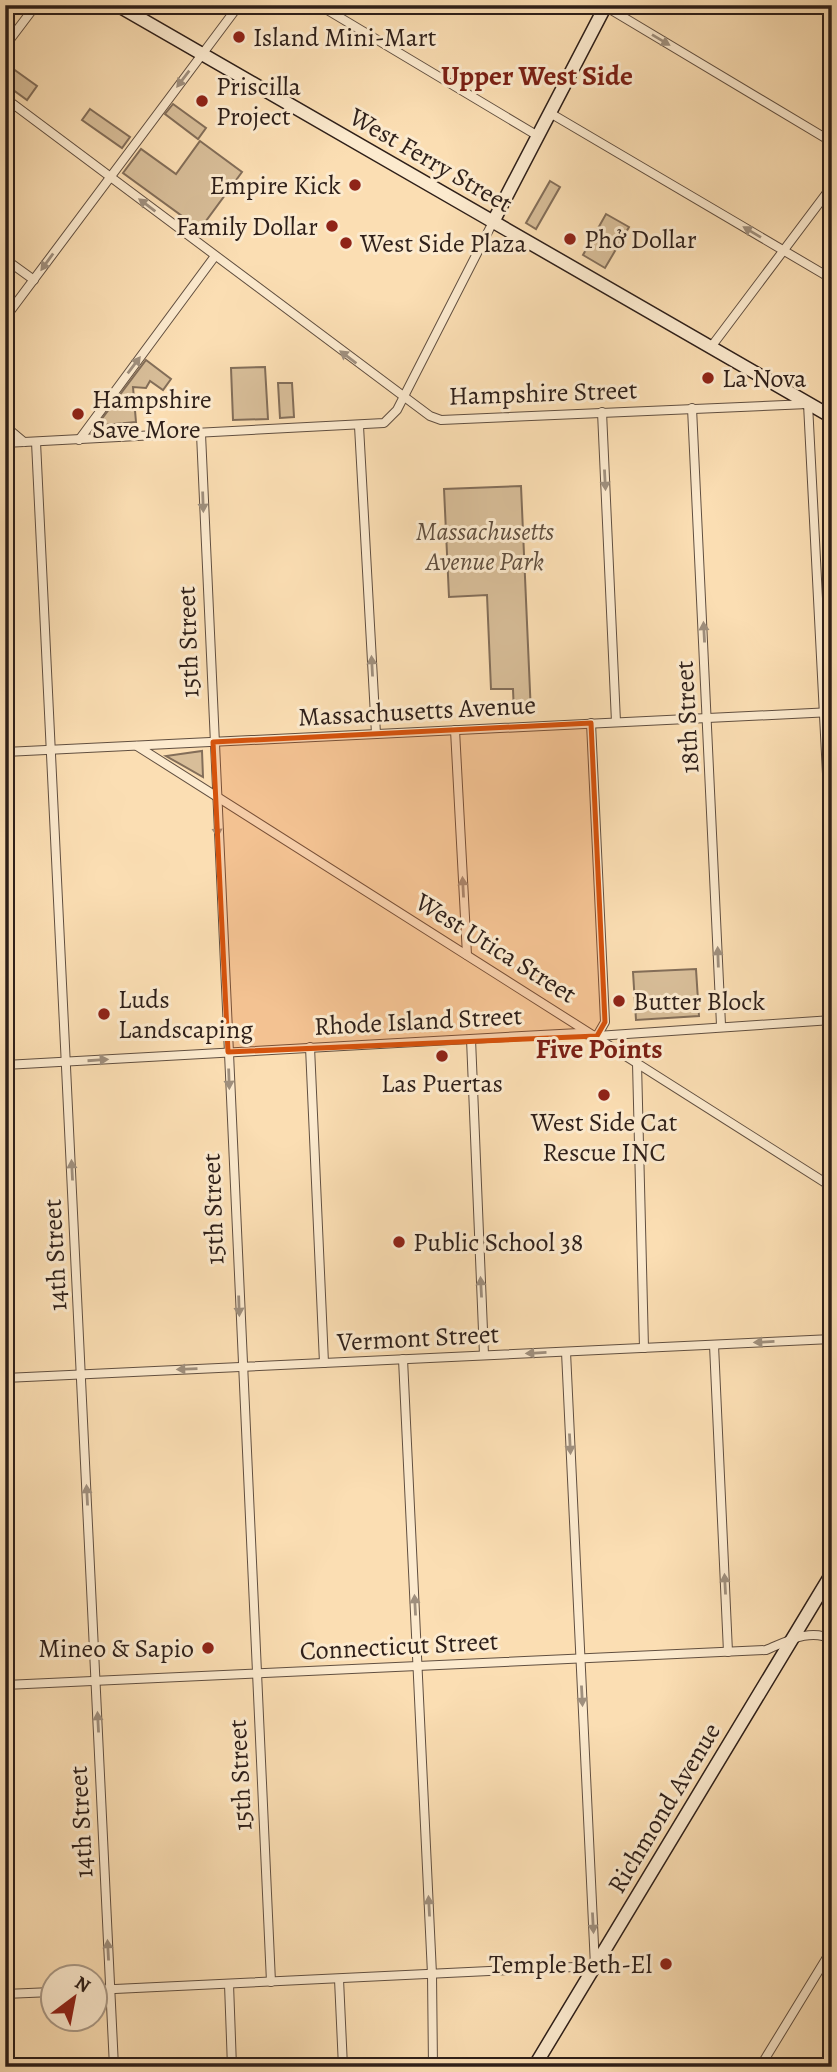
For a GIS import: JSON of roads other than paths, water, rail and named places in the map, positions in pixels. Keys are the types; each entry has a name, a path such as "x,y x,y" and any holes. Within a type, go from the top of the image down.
{"street":[{"path":"5,46 36,5"},
{"name":"West Ferry Street","path":"117,5 832,417"},
{"path":"5,318 239,5"},
{"path":"319,5 538,136"},
{"path":"821,5 832,12"},
{"path":"5,443 384,423 397,410 604,6 832,142"},
{"name":"Hampshire Street","path":"5,99 403,398 441,420 808,404"},
{"path":"550,113 832,279"},
{"path":"711,347 832,186"},
{"path":"79,440 215,257"},
{"path":"5,259 34,280"},
{"path":"808,404 828,712 832,871"},
{"name":"18th Street","path":"692,408 721,1025"},
{"path":"602,412 616,722"},
{"path":"5,426 24,442"},
{"path":"359,426 376,734"},
{"name":"15th Street","path":"201,434 241,1367 271,1982"},
{"name":"14th Street","path":"36,442 114,2067"},
{"name":"Massachusetts Avenue","path":"5,752 828,712"},
{"path":"591,723 606,1022 597,1036"},
{"path":"456,730 467,955"},
{"name":"West Utica Street","path":"137,746 832,1187"},
{"name":"Rhode Island Street","path":"5,1065 579,1033 597,1036 721,1025 832,1020"},
{"path":"471,1039 484,1355"},
{"path":"310,1047 324,1363"},
{"path":"637,1063 644,1348"},
{"name":"Vermont Street","path":"5,1378 832,1339"},
{"path":"714,1345 728,1652"},
{"path":"110,1989 595,1966 566,1352"},
{"path":"403,1359 432,1974 433,2067"},
{"name":"Richmond Avenue","path":"534,2067 832,1573"},
{"name":"Connecticut Street","path":"5,1685 766,1650 793,1639 813,1635 832,1640"},
{"path":"760,2067 832,1949"},
{"path":"339,1979 343,2067"},
{"path":"229,1984 232,2067"},
{"path":"5,1994 38,1993"}],"place":[{"name":"Island Mini-Mart","path":"239,37"},
{"name":"Priscilla Project","path":"202,101"},
{"name":"Empire Kick","path":"355,185"},
{"name":"Family Dollar","path":"332,226"},
{"name":"Phở Dollar","path":"570,239"},
{"name":"West Side Plaza","path":"346,243"},
{"name":"La Nova","path":"708,378"},
{"name":"Hampshire Save More","path":"78,414"},
{"name":"Butter Block","path":"619,1001"},
{"name":"Luds Landscaping","path":"104,1014"},
{"name":"Las Puertas","path":"442,1056"},
{"name":"West Side Cat Rescue INC","path":"604,1095"},
{"name":"Public School 38","path":"399,1242"},
{"name":"Mineo & Sapio","path":"208,1648"},
{"name":"Temple Beth-El","path":"666,1964"}],"district":[{"name":"Upper West Side","path":"537,76"},
{"name":"Five Points","path":"599,1049"}],"park label":[{"name":"Massachusetts Avenue Park","path":"485,546"}]}
